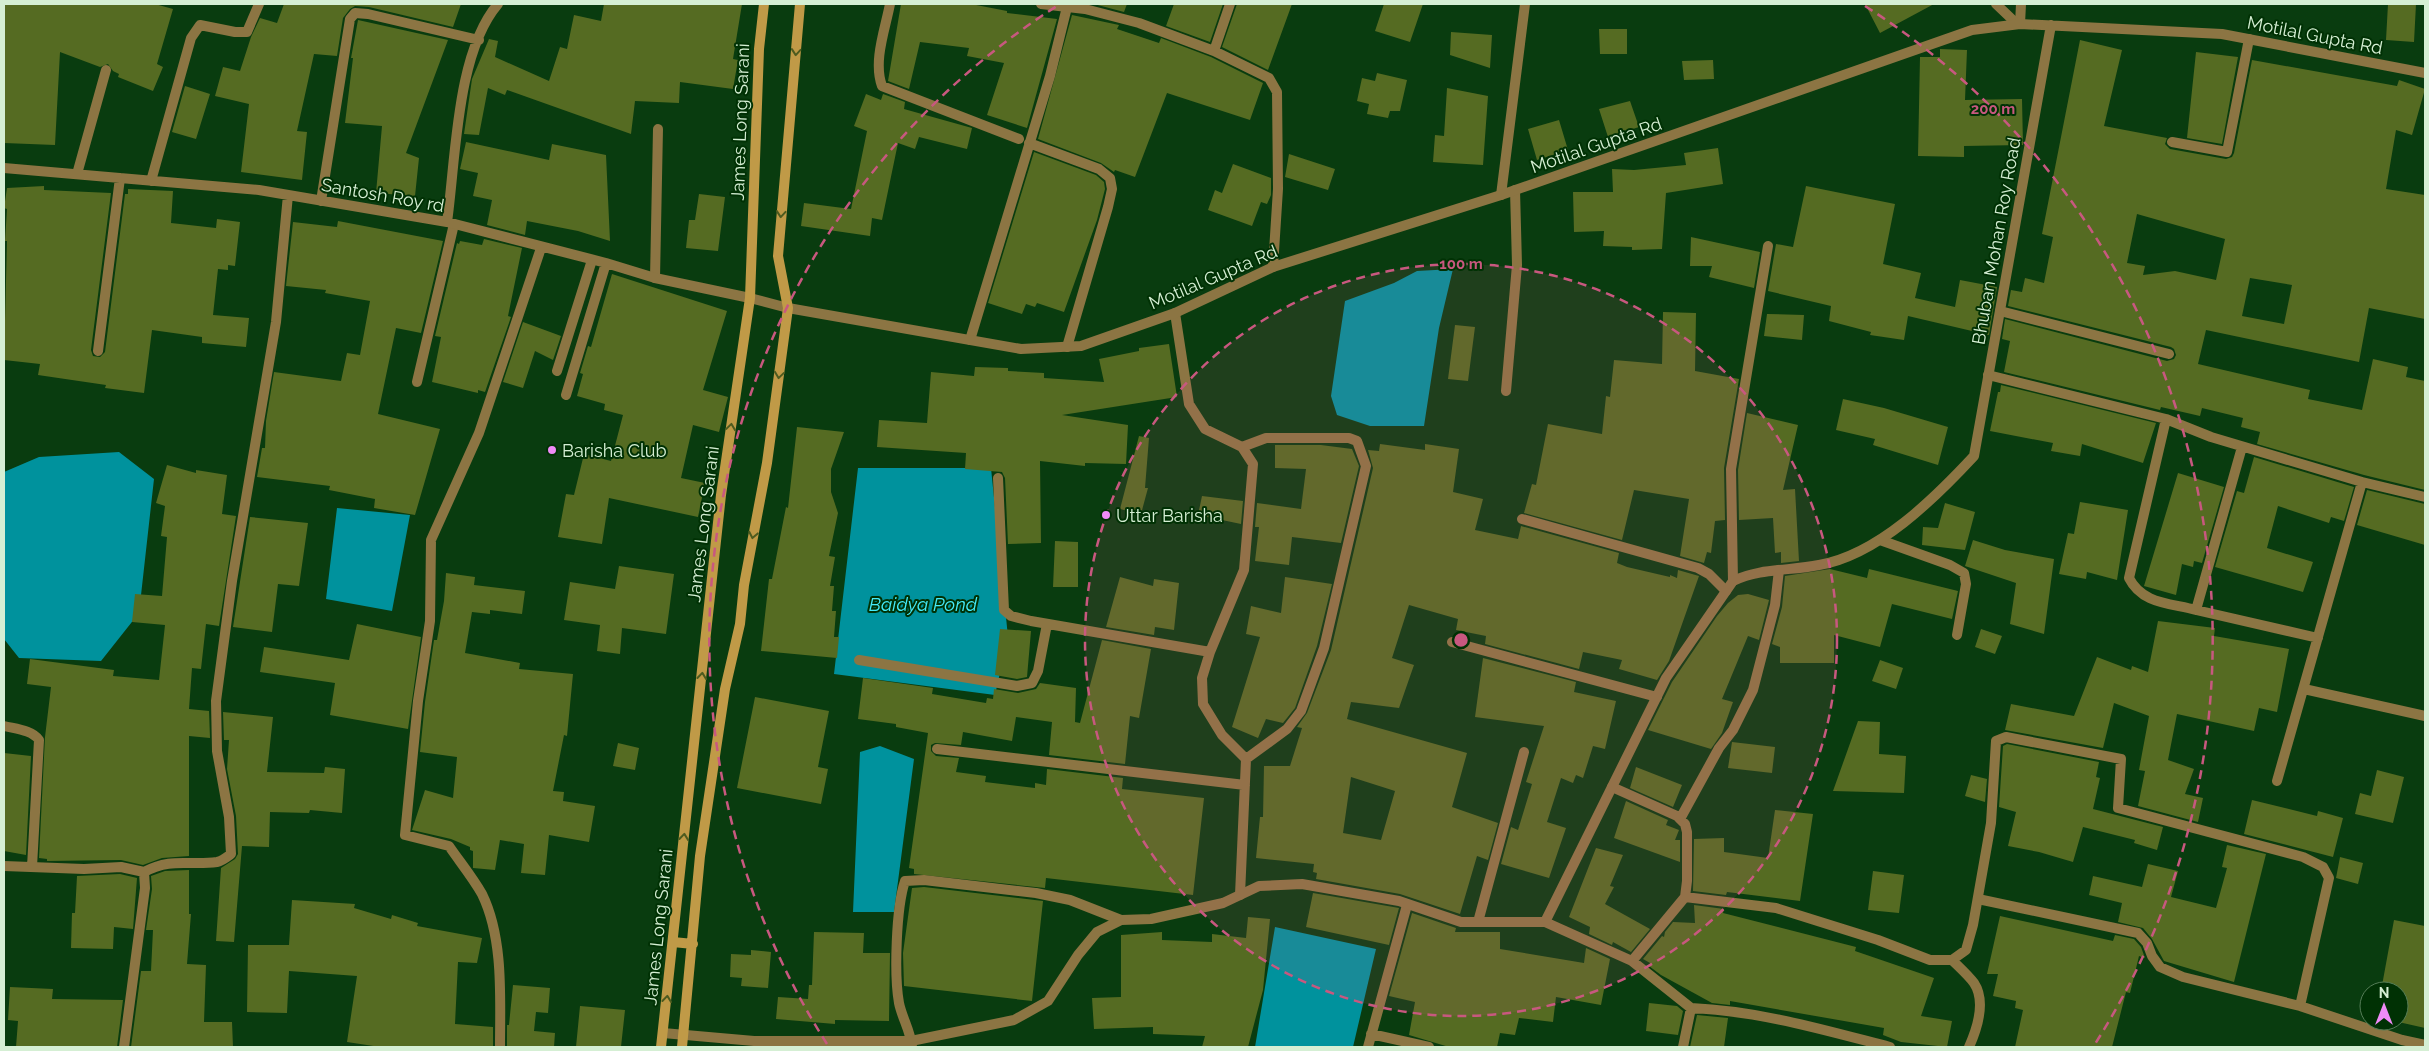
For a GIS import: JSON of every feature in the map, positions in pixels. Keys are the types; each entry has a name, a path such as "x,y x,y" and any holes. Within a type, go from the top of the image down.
{"main road":[{"name":"James Long Sarani","path":"661,1047 721,494 750,298 759,49 764,4"},
{"path":"682,1047 700,856 725,689 740,624 744,585 768,463 788,308 778,256 800,4"},
{"path":"673,942 693,944"}],"street":[{"path":"151,181 191,38 200,25 235,32 247,32 258,4"},
{"path":"417,382 450,223 457,134 468,71 478,40 489,15 498,4"},
{"path":"890,4 878,61 878,75 882,86 1019,139"},
{"path":"1041,4 1085,9 1139,23 1214,51 1269,78 1276,92 1278,189 1274,267"},
{"path":"1214,51 1230,4"},
{"path":"1500,195 1524,4"},
{"path":"1996,4 2019,24"},
{"path":"2019,24 2021,4"},
{"path":"970,340 1050,76 1066,7"},
{"path":"321,201 350,19 355,13 368,14 478,40"},
{"name":"Motilal Gupta Rd","path":"750,298 788,308 1021,349 1081,346 1175,314 1274,267 1515,190 1972,30 2019,24 2222,34 2425,73"},
{"name":"Bhuban Mohan Roy Road","path":"1733,581 1750,573 1821,565 1859,552 1880,540 1952,480 1974,456 2051,25"},
{"path":"2172,142 2227,152 2250,39"},
{"path":"77,174 106,70"},
{"path":"655,278 658,130"},
{"path":"1029,143 1099,169 1110,178 1112,189 1108,207 1067,347"},
{"name":"Santosh Roy rd","path":"4,168 259,190 450,223 541,248 606,263 655,278 750,298"},
{"path":"98,351 120,178"},
{"path":"1506,391 1517,265 1515,190"},
{"path":"4,866 84,869 121,868 144,872 157,865 183,861 219,862 230,854 229,817 217,751 216,701 232,581 276,322 288,195"},
{"path":"1545,922 1666,678 1733,581 1732,469 1768,246"},
{"path":"500,1047 500,980 497,942 482,895 449,846 405,835 418,701 430,621 431,540 479,433 541,248"},
{"path":"557,371 592,260"},
{"path":"566,395 606,263"},
{"path":"2000,311 2169,354"},
{"path":"1175,314 1189,404 1205,429 1242,447 1253,464 1244,570 1210,652 1202,678 1203,704 1222,735 1246,759 1240,895"},
{"path":"1988,375 2166,419 2211,438 2362,482 2425,497"},
{"path":"2166,419 2129,578 2135,589 2146,597 2318,638"},
{"path":"1242,447 1266,438 1349,438 1357,441 1361,447 1366,466 1324,648 1301,710 1287,729 1246,759"},
{"path":"2196,610 2242,447"},
{"path":"998,478 1004,610 1011,616 1210,652"},
{"path":"2276,781 2362,482"},
{"path":"1522,519 1698,568 1709,574 1726,591"},
{"path":"1880,540 1950,565 1964,573 1966,584 1957,635"},
{"path":"1680,819 1720,748 1733,730 1753,690 1775,605 1780,570"},
{"path":"859,660 1017,686 1032,683 1038,671 1047,624"},
{"path":"1452,642 1657,697"},
{"path":"2304,689 2425,716"},
{"path":"4,726 24,730 40,740 32,867"},
{"path":"1685,897 1776,908 1878,940 1930,960 1952,960 1966,950 1978,899 1992,823 1996,741 2006,737 2121,759 2118,808 2303,857 2323,868 2329,878 2300,1006"},
{"path":"937,749 1245,785"},
{"path":"1478,922 1524,752"},
{"path":"1612,787 1680,819 1685,824 1687,832 1687,881 1685,897 1632,961"},
{"path":"124,1047 145,888 144,872"},
{"path":"911,1044 899,1004 898,986 898,915 900,895 905,881 924,880 1036,893 1070,900 1121,920"},
{"path":"663,1033 795,1044 911,1044 1014,1020 1048,1001 1078,955 1097,932 1121,920 1160,917 1223,903 1259,886 1302,884 1407,904 1461,922 1545,922 1632,961 1691,1008 1725,1009 1767,1015 1890,1047"},
{"path":"1978,899 2138,933 2147,943 2152,956 2160,967 2183,976 2300,1006 2402,1044 2425,1045"},
{"path":"1368,1047 1407,904"},
{"path":"1952,960 1974,984 1980,999 1976,1030 1969,1047"},
{"path":"1683,1047 1691,1008"},
{"path":"1371,1034 1429,1047"}],"water":[{"path":"1453,269 1439,328 1424,426 1370,426 1337,415 1331,396 1345,301 1394,283 1417,271"},
{"path":"119,452 154,479 139,613 101,661 19,658 4,639 4,472 39,457"},
{"name":"Baidya Pond","path":"858,468 991,468 1008,637 995,695 834,674"},
{"path":"337,508 410,515 392,611 326,599"},
{"path":"880,746 914,759 894,912 853,912 860,752"},
{"path":"1275,927 1376,949 1353,1047 1255,1047"}],"building":[{"path":"4,4 155,4 173,9 157,64 163,67 153,91 118,77 119,74 113,71 108,64 100,67 60,52 55,145 4,143"},
{"path":"284,4 461,4 453,27 369,7 355,6 350,9 343,18 337,56 314,54 297,131 307,132 302,180 241,172 249,104 215,96 223,67 240,71 251,37 260,18 277,23"},
{"path":"604,4 742,4 733,59 738,60 733,89 680,82 679,103 635,101 631,134 507,90 505,95 488,88 479,135 464,134 472,79 489,39 498,41 495,57 549,81 560,47 567,49 574,15 601,21"},
{"path":"901,4 971,4 1007,11 1007,13 1057,19 1027,128 987,115 1004,63 967,56 969,48 920,42 909,89 888,81"},
{"path":"1094,4 1127,4 1124,12"},
{"path":"1174,4 1223,4 1210,42 1166,26"},
{"path":"1237,4 1292,4 1268,70 1222,47"},
{"path":"1384,4 1423,4 1410,42 1375,31"},
{"path":"1865,4 1934,4 1880,33"},
{"path":"2388,4 2416,4 2414,42 2386,40"},
{"path":"1072,15 1119,25 1117,29 1159,43 1161,38 1211,57 1263,83 1250,120 1167,93 1135,177 1115,170 1114,172 1101,163 1038,139"},
{"path":"358,20 448,40 406,153 419,158 415,196 376,193 382,126 345,123 353,58 351,58"},
{"path":"1599,29 1627,29 1627,54 1600,54"},
{"path":"1451,32 1492,35 1490,68 1450,55"},
{"path":"2080,40 2122,50 2104,126 2167,138 2165,144 2170,149 2226,159 2232,157 2234,153 2252,60 2397,86 2399,80 2425,89 2412,135 2396,130 2386,189 2425,195 2425,319 2369,308 2359,362 2206,330 2198,364 2310,390 2308,399 2362,410 2373,359 2408,367 2406,377 2425,381 2425,490 2364,475 2257,444 2260,432 2241,427 2243,418 2202,408 2200,416 2161,407 2160,410 2004,372 2010,341 2002,339 2005,319 2167,361 2174,359 2176,355 2171,347 2008,306 2011,290 2022,292 2025,278 2044,283 2053,237 2042,234","holes":["2137,214 2225,239 2216,280 2175,271 2143,275 2145,266 2127,263","2250,278 2292,285 2284,324 2242,316"]},
{"path":"1940,49 1967,50 1965,100 2022,99 2023,145 1964,146 1964,157 1918,156 1920,57 1940,57"},
{"path":"2196,52 2238,57 2222,144 2187,138"},
{"path":"1713,60 1714,79 1684,80 1682,61"},
{"path":"1377,73 1407,80 1400,111 1390,111 1388,118 1367,114 1369,104 1357,101 1362,78 1375,81"},
{"path":"185,86 210,94 196,139 172,132"},
{"path":"1447,88 1488,96 1483,165 1433,162 1435,135 1444,136"},
{"path":"866,94 881,100 883,94 905,102 904,109 972,128 967,149 919,137 915,149 898,143 882,220 872,218 870,236 801,226 804,203 851,209 867,131 854,126"},
{"path":"1630,101 1639,127 1608,137 1599,109"},
{"path":"1559,120 1568,150 1537,160 1528,129"},
{"path":"466,142 549,160 552,144 606,155 610,241 578,231 527,221 525,235 487,225 492,200 473,196 478,173 460,169"},
{"path":"1718,148 1723,184 1666,193 1662,249 1632,250 1632,247 1603,246 1604,231 1574,232 1573,192 1613,192 1612,169 1634,170 1686,165 1684,153"},
{"path":"1034,152 1096,175 1104,182 1105,189 1097,220 1064,312 1037,303 1035,307 1026,304 1022,314 988,303"},
{"path":"1289,154 1335,169 1328,190 1285,177"},
{"path":"1233,164 1271,178 1271,195 1267,204 1261,202 1252,226 1208,210 1215,190 1222,193"},
{"path":"44,186 44,190 111,193 91,350 93,356 100,357 105,352 125,194 128,194 128,189 173,191 171,223 216,228 217,219 240,222 235,266 228,265 228,270 218,269 213,315 249,318 246,347 202,343 202,337 152,330 144,393 105,388 106,385 38,375 40,364 4,360 7,209 4,208 7,188"},
{"path":"1806,186 1895,204 1883,264 1921,273 1915,298 1955,307 1960,280 1997,287 1989,335 1908,316 1904,340 1870,335 1871,332 1829,321 1831,306 1768,291 1776,244 1793,247"},
{"path":"699,194 725,197 718,251 686,248 689,220 695,220"},
{"path":"338,221 443,241 421,333 396,328 378,414 440,429 415,515 374,508 375,499 329,490 330,486 257,477 262,448 265,448 266,421 274,372 341,381 347,353 360,355 370,301 325,293 326,290 286,286 293,222 337,227"},
{"path":"1691,237 1760,252 1754,288 1709,277 1712,266 1690,266"},
{"path":"484,239 522,248 508,316 511,317 485,392 478,390 478,393 432,382 441,337 435,336 457,243 459,244 460,241 482,245"},
{"path":"612,274 727,311 703,390 728,397 719,432 693,425 681,478 705,483 698,517 609,498 602,544 558,537 566,494 574,495 584,454 611,461 623,415 604,410 605,404 577,396 583,374 580,373 588,346 591,347"},
{"path":"1663,312 1696,313 1695,371 1739,379 1724,468 1725,520 1715,521 1711,553 1707,552 1704,563 1680,556 1689,499 1634,490 1622,540 1524,513 1532,484 1536,485 1548,424 1602,434 1606,396 1610,397 1614,360 1662,364"},
{"path":"1767,314 1804,315 1802,340 1764,336"},
{"path":"523,322 561,336 553,360 535,351 523,388 503,382"},
{"path":"1455,325 1475,327 1468,381 1448,379"},
{"path":"1169,344 1177,397 1062,415 1128,425 1126,464 1085,463 1085,466 1040,461 1041,543 1008,544 1005,478 1002,472 965,469 966,453 877,447 879,420 927,423 931,372 974,376 975,367 1008,368 1008,371 1044,373 1044,378 1104,382 1099,359 1139,351 1139,348"},
{"path":"2001,385 2156,423 2143,463 2082,444 2080,456 2051,451 2053,443 1990,431"},
{"path":"1843,399 1884,408 1948,427 1938,465 1873,445 1875,439 1836,430"},
{"path":"1747,413 1798,425 1783,490 1795,489 1799,561 1781,563 1781,552 1775,553 1773,518 1739,520 1738,470"},
{"path":"797,427 844,432 831,469 831,492 838,513 829,556 835,557 830,586 834,586 832,611 836,611 834,637 839,637 837,658 761,651 769,579 772,579 786,507 788,508"},
{"path":"1139,436 1149,438 1145,488 1148,488 1141,514 1120,509"},
{"path":"1380,444 1425,450 1425,444 1459,449 1453,492 1483,499 1475,530 1518,539 1521,526 1619,553 1617,563 1627,567 1677,578 1678,570 1699,576 1669,661 1657,680 1619,669 1622,660 1583,652 1579,669 1485,644 1486,636 1456,630 1458,619 1409,605 1392,658 1414,665 1399,708 1351,702 1347,719 1467,753 1452,807 1498,823 1488,860 1477,856 1460,914 1400,894 1316,879 1317,873 1313,872 1314,864 1256,858 1260,817 1263,817 1264,766 1290,766 1302,728 1297,727 1307,713 1331,650 1373,468 1368,450 1379,451","holes":["1351,777 1395,791 1381,840 1343,833"]},
{"path":"1275,445 1321,445 1352,449 1359,466 1341,543 1292,537 1289,565 1255,561 1259,527 1255,527 1257,503 1301,509 1306,469 1275,468"},
{"path":"2254,457 2354,487 2344,521 2331,517 2329,523 2278,506 2267,548 2313,562 2303,592 2215,567 2237,491 2244,493"},
{"path":"167,465 196,473 196,470 227,475 222,514 236,516 219,626 206,624 201,669 192,668 189,709 209,711 210,738 189,736 189,856 162,858 143,865 121,860 47,861 47,859 39,858 45,737 51,687 27,684 30,659 114,670 113,676 159,680 165,625 132,622 135,594 162,596 167,537 161,536 165,506 156,503"},
{"path":"2178,473 2224,487 2202,563 2194,561 2193,567 2182,564 2176,595 2144,586"},
{"path":"2367,490 2425,504 2425,545 2357,525"},
{"path":"1202,496 1243,501 1241,524 1198,515"},
{"path":"2080,502 2128,510 2117,580 2087,572 2086,579 2059,574 2068,533 2074,534"},
{"path":"1945,503 1975,512 1965,550 1922,545 1923,527 1938,528"},
{"path":"250,517 308,523 299,586 278,584 272,632 233,627"},
{"path":"1973,540 2005,550 2054,559 2044,634 2010,624 2016,583 1965,566"},
{"path":"1055,541 1078,542 1078,587 1053,587"},
{"path":"619,566 674,574 666,634 622,628 620,654 597,651 600,625 564,620 570,582 615,589"},
{"path":"1830,569 1867,578 1869,569 1958,591 1952,619 1892,604 1880,647 1834,635 1834,663 1780,663 1780,647 1772,644 1782,607 1785,576"},
{"path":"446,573 475,577 474,585 525,591 522,614 490,610 490,614 472,612 465,653 520,663 519,669 573,674 567,736 564,735 553,791 564,792 563,801 595,806 589,842 549,835 545,875 521,873 524,844 500,840 495,870 473,868 473,851 470,850 470,847 451,839 412,830 425,790 453,798 457,757 420,752 434,640 437,640 444,601"},
{"path":"1120,577 1153,586 1154,579 1179,583 1174,630 1155,627 1154,635 1106,627"},
{"path":"1285,577 1332,584 1317,646 1295,708 1283,723 1266,719 1258,738 1232,727 1260,637 1246,634 1251,606 1281,613"},
{"path":"1748,594 1769,600 1759,640 1748,636 1722,699 1733,702 1722,733 1711,749 1648,730 1672,682 1717,616 1738,595"},
{"path":"2158,621 2215,628 2214,636 2289,649 2277,712 2259,708 2254,731 2177,714 2168,760 2194,769 2185,794 2203,798 2198,822 2138,806 2145,771 2139,770 2149,716 2114,703 2103,748 2005,730 2011,704 2074,716 2097,657 2131,670 2132,666 2148,672"},
{"path":"357,624 421,637 408,729 330,715 335,683 260,672 264,647 349,660"},
{"path":"1000,629 1031,631 1027,677 1017,679 995,675"},
{"path":"1981,629 2002,636 1995,654 1975,647"},
{"path":"1102,640 1151,649 1139,718 1130,716 1125,764 1049,755 1052,722 1016,717 1012,741 963,732 961,745 935,743 931,745 931,751 936,756 959,758 956,772 986,776 985,782 1035,788 1035,783 1046,785 1047,769 1123,778 1122,789 1204,798 1193,895 1046,878 1045,888 914,874 914,869 909,868 928,733 896,727 896,724 858,719 863,678 933,688 932,694 986,703 987,698 993,699 994,689 1018,693 1036,689 1040,683 1076,688 1075,722 1080,723"},
{"path":"1483,658 1576,682 1574,692 1616,701 1605,749 1593,746 1583,778 1576,775 1573,783 1561,778 1547,822 1566,828 1549,878 1501,864 1511,827 1518,830 1532,784 1526,782 1544,726 1475,717"},
{"path":"1880,660 1903,668 1896,689 1872,681"},
{"path":"755,697 829,711 818,767 828,769 821,804 737,788"},
{"path":"223,712 273,717 267,772 324,773 325,767 345,769 342,813 310,810 309,813 270,812 269,847 242,846 234,942 216,941 221,868 235,859 238,854 236,816 227,769 229,740 224,740"},
{"path":"1858,721 1880,722 1879,754 1906,756 1904,793 1833,791"},
{"path":"1732,742 1775,747 1772,773 1728,768"},
{"path":"618,743 639,748 635,770 613,766"},
{"path":"2007,744 2099,762 2096,777 2100,778 2093,809 2163,827 2157,850 2134,843 2135,840 2083,827 2073,862 2039,852 2008,846 2016,812 1999,807 2003,746"},
{"path":"4,753 31,756 26,855 4,851"},
{"path":"1636,767 1682,785 1673,807 1630,788"},
{"path":"2377,770 2404,777 2393,823 2355,814 2360,793 2371,796"},
{"path":"1971,775 1987,779 1985,802 1965,796"},
{"path":"2252,800 2317,816 2318,811 2343,818 2333,857 2244,834"},
{"path":"1626,801 1668,820 1666,825 1679,830 1675,840 1680,840 1680,862 1614,838"},
{"path":"1775,810 1813,814 1800,901 1727,892 1726,895 1693,891 1694,839 1724,838 1724,852 1768,858"},
{"path":"2227,845 2266,854 2234,982 2164,961 2152,939 2143,928 2118,922 2122,903 2089,895 2093,876 2142,887 2148,864 2178,871 2171,897 2216,908 2227,868 2222,867"},
{"path":"1596,848 1623,855 1610,886 1614,887 1605,904 1650,929 1631,952 1613,942 1612,945 1589,934 1590,927 1569,917"},
{"path":"2340,857 2363,863 2358,884 2336,878"},
{"path":"189,870 189,914 191,914 187,964 206,965 204,1022 232,1022 233,1047 131,1047 141,971 151,971 153,930 146,930 152,889 151,876 165,871"},
{"path":"1873,871 1904,875 1899,913 1868,910"},
{"path":"120,874 137,878 133,929 114,927 113,949 71,948 72,913 75,913 77,876"},
{"path":"924,887 1043,901 1032,1001 904,986 903,953 912,888"},
{"path":"1313,893 1399,908 1389,945 1306,927"},
{"path":"292,900 355,904 354,908 391,919 392,915 418,923 417,926 482,938 477,963 458,962 455,1024 493,1027 493,1047 380,1047 347,1042 357,976 289,971 287,1013 247,1012 248,945 289,945"},
{"path":"1694,905 1724,909 1723,913 1856,947 1855,951 1934,978 1921,1016 1952,1021 1947,1047 1901,1042 1883,1035 1884,1028 1730,1001 1730,1005 1712,1003 1661,975 1649,966 1650,963 1643,959 1662,936 1664,937 1665,932 1673,922 1695,923"},
{"path":"1412,913 1456,928 1455,932 1500,932 1500,949 1584,963 1586,948 1610,959 1601,1005 1556,997 1553,1022 1519,1018 1515,1035 1500,1033 1497,1047 1449,1047 1409,1035 1415,1002 1389,996"},
{"path":"2000,916 2113,941 2115,935 2134,939 2141,947 2145,958 2139,956 2130,993 2126,992 2112,1047 2015,1047 2023,1010 2015,1008 2016,1001 1993,996 1998,974 1987,974"},
{"path":"1248,917 1270,919 1263,990 1248,1047 1202,1047 1205,1036 1153,1034 1153,1027 1094,1029 1092,998 1121,997 1121,935 1162,932 1162,940 1212,942 1212,934 1246,938"},
{"path":"2394,920 2425,926 2425,1028 2409,1024 2409,981 2383,981"},
{"path":"814,932 864,933 863,953 890,953 889,1021 835,1020 835,1024 776,1019 778,997 808,999 809,985 812,985"},
{"path":"751,950 771,952 768,988 741,986 742,978 730,977 731,954 751,955"},
{"path":"513,985 550,988 548,1013 536,1012 534,1031 555,1033 554,1047 507,1047 507,1025 509,1025"},
{"path":"10,987 53,989 52,999 123,1000 117,1047 16,1047 18,1021 8,1020"},
{"path":"1649,1003 1677,1006 1683,1011 1678,1035 1646,1031"},
{"path":"580,1006 625,1010 621,1047 576,1047"},
{"path":"1697,1015 1728,1018 1724,1047 1690,1047"}],"place":[{"name":"Barisha Club","path":"552,450"},
{"name":"Uttar Barisha","path":"1106,515"}]}
